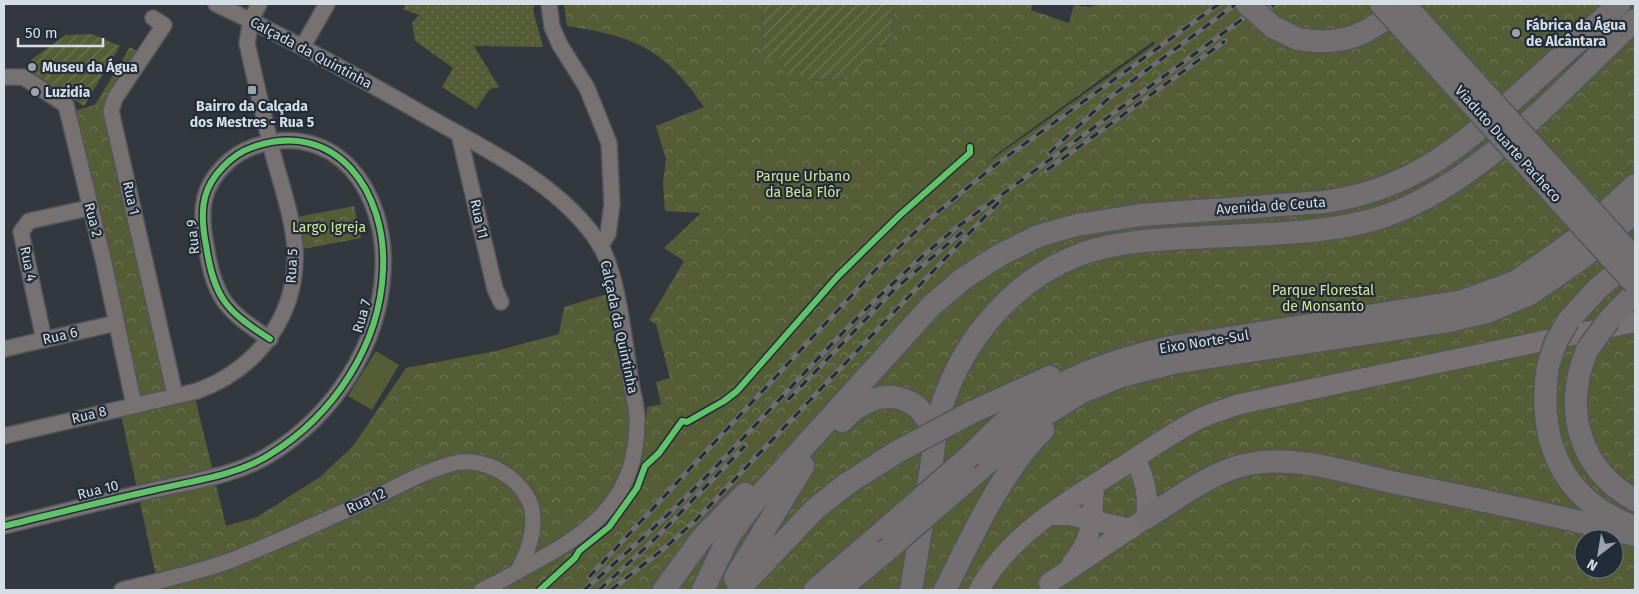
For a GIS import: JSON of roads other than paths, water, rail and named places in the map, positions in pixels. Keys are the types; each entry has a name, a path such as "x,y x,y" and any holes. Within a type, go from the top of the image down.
{"highway":[{"path":"1247,4 1273,27 1298,39 1325,42 1359,36 1382,23 1404,4"},
{"name":"Viaduto Duarte Pacheco","path":"1381,4 1635,284"},
{"name":"Viaduto Duarte Pacheco","path":"1404,4 1635,258"},
{"name":"Avenida de Ceuta","path":"896,343 931,306 964,278 1000,254 1038,236 1077,224 1141,215 1324,202 1351,199 1382,190 1434,164 1469,140 1619,4"},
{"name":"Avenida de Ceuta","path":"911,590 934,446 942,405 947,391 975,338 1019,290 1040,275 1083,254 1144,240 1327,228 1360,223 1388,215 1438,192 1491,154 1635,20"},
{"name":"Eixo Norte-Sul","path":"815,590 970,455 1014,414 1054,388 1115,369 1171,346 1463,301 1517,281 1573,242 1635,185"},
{"path":"1324,202 1327,228"},
{"name":"Eixo Norte-Sul","path":"839,590 1021,433 1115,369 1177,362 1448,321 1487,312 1530,294 1582,258 1635,212"},
{"path":"1141,215 1144,240"},
{"path":"1635,258 1598,288 1568,321 1556,342 1548,366 1544,411 1550,444 1561,468 1571,483 1610,516 1635,528"},
{"path":"1635,293 1609,320 1587,350 1575,391 1575,407 1580,435 1596,467 1621,492 1635,500"},
{"path":"703,590 730,534 742,516 896,343"},
{"path":"664,590 710,530 808,428 896,343"},
{"path":"738,590 814,509 848,483 897,452 970,413 1053,376 1073,369 1115,369"},
{"path":"946,590 1016,460 1050,423 1115,369"},
{"path":"713,570 766,504 855,408 883,396 902,399 918,409 929,423 934,446"},
{"path":"1138,524 1191,489 1234,467 1251,463 1298,462 1481,500 1635,535"},
{"path":"728,590 803,466"}],"main road":[{"path":"979,590 989,572 1017,541 1050,515 1094,484 1199,418 1240,404 1635,322"},
{"path":"1046,586 1138,524 1148,501 1144,478 1135,459"},
{"path":"1046,586 1083,551 1092,521 1094,484"},
{"path":"1050,515 1069,515 1092,521 1138,524"}],"street":[{"name":"Calçada da Quintinha","path":"216,4 303,46 499,156 568,207 581,220 600,246 609,265 638,421 634,460 619,494 599,520 571,542 482,590"},
{"name":"Rua 5","path":"175,395 198,391 219,383 240,370 270,339 287,306 294,274 294,249 290,218 247,43 251,20 259,4"},
{"path":"303,46 327,4"},
{"path":"549,4 552,27 560,45 587,88 609,143 612,204 608,234 600,246"},
{"name":"Rua 1","path":"153,18 164,25 115,98 111,110 175,395"},
{"name":"Rua 2","path":"4,77 23,77 66,105 89,208 104,263 134,405"},
{"name":"Rua 11","path":"460,134 495,289 501,302"},
{"name":"Rua 7","path":"198,480 232,470 267,456 300,433 320,415 340,390 367,344 381,295 383,269 382,236 369,195 356,172 338,156 319,145 288,139 270,141"},
{"name":"Rua 9","path":"270,141 237,153 225,164 205,196 203,216 213,283 232,313 270,339"},
{"name":"Rua 4","path":"44,340 21,232 29,221 89,208"},
{"name":"Rua 6","path":"4,349 116,323"},
{"name":"Rua 8","path":"4,436 175,395"},
{"name":"Rua 12","path":"122,590 231,560 420,476 456,463 482,464 503,472 520,487 532,510 525,558 517,572"},
{"name":"Rua 10","path":"4,526 198,480"}],"railway":[{"path":"589,577 880,265 928,220 998,163 1219,4"},
{"path":"1049,153 1109,98 1236,4"},
{"path":"584,590 638,543 690,493 852,323 920,258 956,228 1263,4"},
{"path":"1257,17 1275,4"},
{"path":"1047,170 1225,41"},
{"path":"611,590 667,546 695,521 999,202"},
{"path":"788,400 895,289 962,232"},
{"path":"599,590 657,537 745,446"}],"place":[{"name":"Fábrica da Água de Alcântara","path":"1516,33"},
{"name":"Museu da Água","path":"32,67"},
{"name":"Bairro da Calçada dos Mestres - Rua 5","path":"252,90"},
{"name":"Luzidia","path":"35,92"}],"park label":[{"name":"Parque Urbano da Bela Flôr","path":"803,184"},
{"name":"Largo Igreja","path":"329,227"},
{"name":"Parque Florestal de Monsanto","path":"1323,298"}]}
